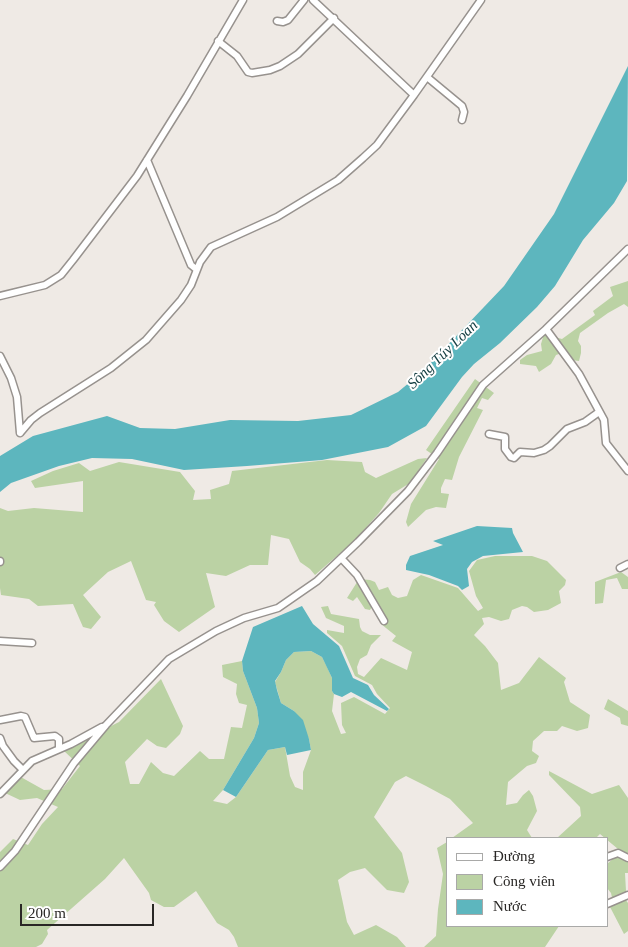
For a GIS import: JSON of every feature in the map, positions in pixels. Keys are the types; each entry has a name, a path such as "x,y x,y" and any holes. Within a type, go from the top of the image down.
{"street":[{"path":"0,296 46,285 61,275 137,176 187,96 243,0"},
{"path":"277,21 288,20 304,0"},
{"path":"313,0 414,95"},
{"path":"0,356 16,392 20,433 40,413 110,368 146,340 181,300 191,285 196,269 211,247 277,217 338,180 364,158 377,145 481,0"},
{"path":"218,41 237,56 248,72 270,70 298,54 334,18"},
{"path":"427,77 462,106 464,112 462,120"},
{"path":"147,160 191,265 196,269"},
{"path":"0,867 15,851 74,763 106,725 169,659 216,631 244,618 278,608 317,580 408,490 438,453 483,385 546,329 628,249"},
{"path":"546,329 579,374 604,420 606,443 628,471"},
{"path":"489,434 505,438 505,449 511,458 514,458 520,452 534,453 544,450 567,429 585,422 599,412"},
{"path":"341,558 357,575 384,621"},
{"path":"620,568 628,564"},
{"path":"0,641 32,643"},
{"path":"0,720 25,717 34,738 55,736 59,739 59,749"},
{"path":"0,794 32,761 106,725"},
{"path":"0,738 3,746 23,770"},
{"path":"608,857 618,853 628,858"},
{"path":"608,904 628,895"}],"green space":[{"path":"628,281 628,307 624,304 580,333 578,341 581,346 581,353 579,361 571,360 565,352 556,355 551,364 539,372 536,366 520,364 520,360 527,355 542,351 541,344 544,334 562,339 595,315 593,311 613,296 610,287"},
{"path":"475,379 494,393 488,400 482,398 477,408 483,410 459,457 452,480 445,479 441,488 441,493 449,494 446,508 436,507 426,510 408,527 406,522 411,504 439,459 426,450"},
{"path":"427,458 410,483 392,494 379,513 354,541 315,575 300,562 289,539 271,535 268,565 250,565 226,576 206,573 215,607 179,632 164,621 154,605 156,602 146,600 131,561 108,572 83,595 101,617 91,629 83,627 73,604 38,606 29,599 1,595 0,508 8,511 34,508 83,512 83,481 35,488 31,481 53,471 79,463 90,471 119,462 180,472 195,491 193,500 211,499 210,490 229,484 232,471 327,460 362,462 365,472 376,478 418,459"},
{"path":"495,556 532,556 547,561 566,580 565,585 559,591 561,603 548,610 534,612 522,606 512,610 509,619 501,621 489,617 482,618 484,624 474,635 498,663 501,690 519,683 539,657 566,678 564,682 570,702 590,715 588,728 577,731 562,726 557,731 544,731 533,741 532,751 539,756 536,763 527,766 508,782 506,805 517,803 529,790 533,796 537,811 527,830 531,837 453,837 473,823 450,799 406,776 395,782 374,817 402,853 409,882 404,893 387,890 365,868 350,872 338,880 347,922 354,935 376,925 397,937 406,947 238,947 229,930 217,923 196,891 174,907 164,907 151,900 149,893 124,858 105,879 47,930 48,934 42,944 36,947 0,947 0,852 13,839 28,845 42,824 58,807 37,798 20,800 3,792 19,776 44,790 62,789 80,766 63,750 119,722 161,679 183,726 180,734 166,748 157,746 147,739 125,762 130,784 139,784 151,762 163,773 174,776 200,751 209,759 224,759 231,727 242,728 247,705 239,703 236,694 237,684 223,677 222,665 242,661 243,671 257,708 259,723 254,738 223,790 213,801 227,804 236,797 268,750 285,747 290,776 295,787 303,790 303,772 311,750 309,739 294,711 281,703 275,682 286,660 294,652 311,651 322,657 332,678 332,691 334,694 332,711 341,734 346,733 342,725 341,703 354,697 385,714 390,708 377,694 372,685 355,676 342,646 327,633 327,630 344,633 344,626 326,618 321,607 328,606 331,614 359,619 362,631 370,635 381,635 371,645 367,655 360,659 357,667 358,674 364,677 381,658 407,670 412,652 392,641 396,636 381,624 373,605 370,610 365,609 357,597 353,601 347,598 359,579 375,582 379,590 388,587 392,595 398,598 407,596 413,580 421,575 458,588 478,611 483,608 476,596 469,571 477,560"},
{"path":"621,572 628,577 628,589 622,589 617,578 606,580 603,603 595,604 595,582"},
{"path":"608,699 628,711 628,726 621,724 620,718 604,709"},
{"path":"549,771 592,794 619,785 628,798 628,873 625,873 625,899 628,903 628,931 624,934 609,905 613,902 608,889 608,863 616,856 618,849 608,841 608,837 604,837 600,834 597,837 558,837 581,816 580,807 549,775"},
{"path":"446,843 446,927 558,927 545,947 424,947 436,936 443,874 437,848"}],"water":[{"name":"Sông Túy Loan","path":"628,66 627,181 614,203 583,240 555,286 537,307 462,377 426,426 388,447 322,460 184,470 132,459 92,458 59,466 11,483 0,492 0,456 33,436 107,416 140,428 175,429 230,420 298,421 351,415 398,392 422,372 504,286 554,214"},
{"path":"477,526 512,528 523,552 483,556 472,562 467,569 469,586 462,590 458,586 429,575 406,570 410,556 443,545 433,541"},
{"path":"302,606 313,624 339,646 353,678 368,685 374,695 389,709 387,711 351,692 342,697 334,694 332,691 332,678 322,657 311,651 294,652 286,660 275,681 281,703 294,711 303,720 311,750 287,755 285,747 268,750 236,797 223,790 254,738 259,723 257,708 243,671 242,661 253,627"}]}
